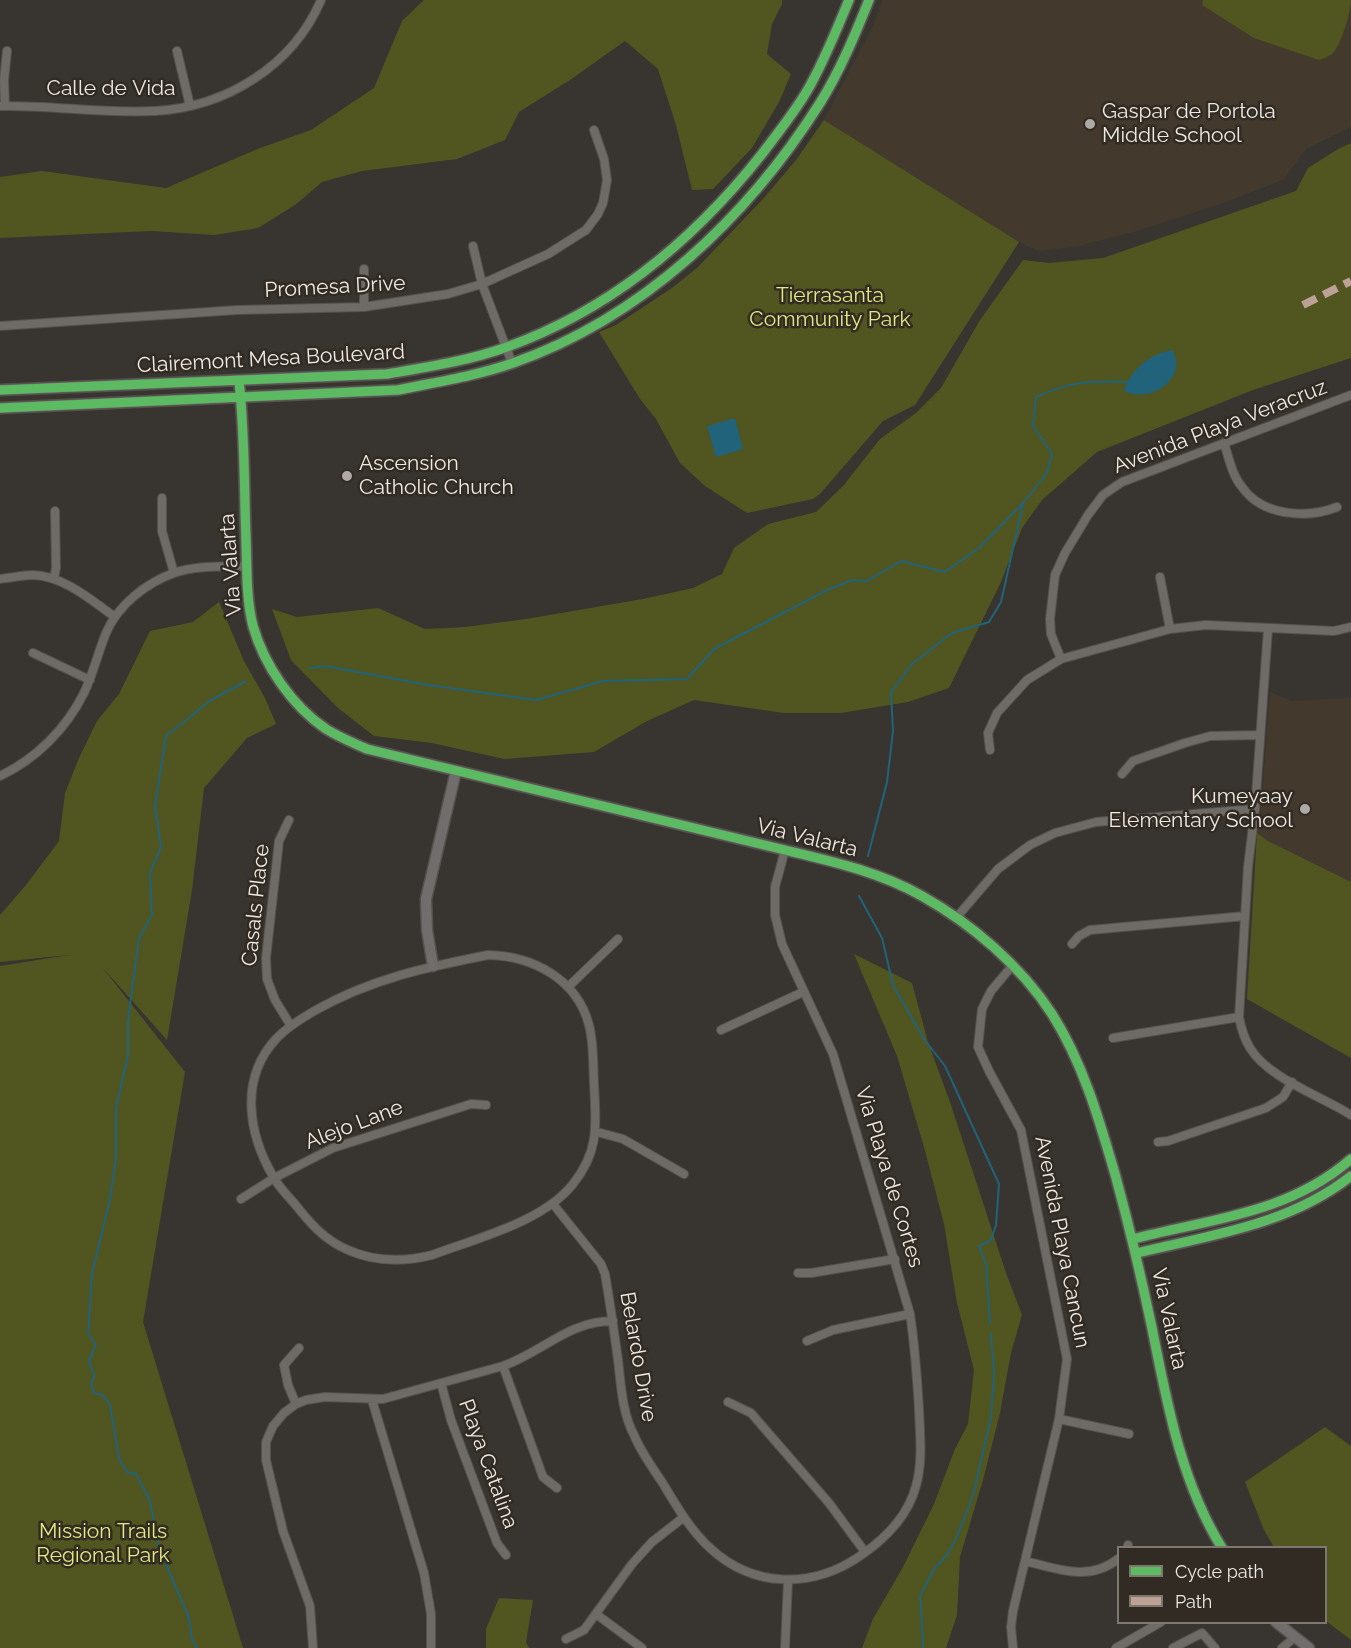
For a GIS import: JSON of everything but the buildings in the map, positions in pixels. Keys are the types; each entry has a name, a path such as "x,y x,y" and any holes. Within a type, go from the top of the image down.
{"main road":[{"name":"Clairemont Mesa Boulevard","path":"0,390 387,374 450,364 506,347 576,316 613,294 662,259 712,213 780,131 806,93 824,60 849,0"},
{"name":"Clairemont Mesa Boulevard","path":"0,408 398,390 512,363 584,332 673,273 724,225 791,147 821,100 856,32 869,0"},
{"path":"652,288 650,284 653,271 662,259"},
{"name":"Via Valarta","path":"239,381 247,566 254,627 268,664 300,706 323,727 366,749 785,850 880,876 921,895 957,918 1012,966 1040,997 1078,1062 1093,1100 1137,1253 1161,1372 1191,1488 1221,1546"},
{"path":"433,966 427,930 426,899 456,771"},
{"path":"1133,1239 1271,1206 1316,1185 1351,1159"},
{"path":"1137,1253 1270,1220 1303,1206 1351,1176"},
{"path":"1277,1624 1305,1647"}],"street":[{"name":"Calle de Vida","path":"3,106 155,111 190,106 230,93 280,60 314,16 321,0"},
{"path":"3,106 7,51"},
{"path":"177,51 190,106"},
{"name":"Promesa Drive","path":"0,326 237,310 364,308 448,294 482,284 548,254 586,230 598,214 603,203 607,180 604,159 594,130"},
{"path":"473,246 482,284 512,363"},
{"path":"364,269 364,308"},
{"name":"Avenida Playa Veracruz","path":"1061,658 1051,634 1050,619 1055,575 1065,553 1103,495 1122,482 1351,395"},
{"path":"1224,443 1233,471 1253,500 1275,511 1298,513 1322,513 1337,507"},
{"path":"162,498 162,531 174,573"},
{"path":"54,578 56,568 55,511"},
{"path":"0,776 28,759 55,734 77,706 90,680 107,631 115,617 141,591 155,581 190,569 247,566"},
{"path":"0,579 33,575 54,578 115,617"},
{"path":"1160,577 1170,629"},
{"path":"990,750 988,733 997,713 1027,680 1061,658 1170,629 1206,625 1334,631 1351,627"},
{"path":"1268,629 1248,867 1239,1017 1242,1032 1255,1055 1267,1066 1351,1115"},
{"path":"33,653 90,680"},
{"path":"1122,774 1133,761 1185,743 1210,736 1260,735"},
{"path":"957,918 998,868 1030,845 1055,833 1096,822 1254,809"},
{"name":"Casals Place","path":"289,820 279,841 266,958 267,979 275,1000 291,1026"},
{"name":"Via Playa de Cortes","path":"785,850 775,887 775,915 782,944 833,1054 895,1259 910,1314 916,1349 921,1441 920,1469 916,1488 908,1507 898,1522"},
{"path":"1072,944 1079,936 1090,930 1245,916"},
{"path":"568,987 618,939"},
{"path":"488,955 511,956 543,968 568,987 584,1010 591,1032 597,1132 584,1169 573,1185 553,1204 536,1215 416,1259 391,1260 357,1254 327,1238 306,1219 274,1178 255,1134 251,1116 250,1097 254,1077 262,1058 275,1040 291,1026 341,996 400,974 433,966 488,955"},
{"name":"Avenida Playa Cancun","path":"1012,966 991,991 982,1009 978,1047 1022,1130 1067,1359 1059,1419 1013,1611 1011,1627 1013,1648"},
{"path":"721,1030 803,992"},
{"path":"1113,1038 1239,1017"},
{"path":"1158,1142 1168,1141 1266,1108 1283,1097 1292,1082"},
{"name":"Alejo Lane","path":"241,1199 274,1178 333,1148 471,1104 486,1105"},
{"path":"597,1132 623,1139 684,1174"},
{"name":"Belardo Drive","path":"553,1204 601,1264 605,1274 624,1407 632,1433 684,1517 708,1547 730,1564 774,1580 788,1581 822,1575 850,1563 866,1552 898,1522"},
{"path":"798,1273 812,1273 895,1259"},
{"path":"807,1341 832,1330 910,1314"},
{"path":"313,1648 310,1606 283,1531 266,1460 266,1442 273,1426 284,1413 306,1400 325,1397 383,1399 503,1366 520,1360 573,1328 600,1321 613,1321"},
{"path":"296,1404 288,1385 284,1365 298,1348"},
{"path":"503,1366 543,1477 557,1488"},
{"name":"Playa Catalina","path":"441,1383 451,1420 497,1543 506,1555"},
{"path":"372,1400 424,1573 431,1614 430,1648"},
{"path":"728,1402 752,1413 829,1503 866,1552"},
{"path":"1059,1419 1129,1434"},
{"path":"566,1639 584,1630 632,1564 652,1542 684,1517"},
{"path":"1025,1562 1075,1573 1093,1572 1117,1560"},
{"path":"785,1648 788,1581"},
{"path":"596,1614 642,1648"},
{"path":"1116,1648 1159,1624"},
{"path":"1173,1648 1202,1633 1215,1648"},
{"path":"1282,1648 1294,1638"}],"shaded area":[{"name":"Gaspar de Portola Middle School","path":"882,0 1351,0 1351,127 1306,149 1283,180 1220,204 1137,231 1078,246 1038,251 1019,242 824,120 874,24"},
{"name":"Kumeyaay Elementary School","path":"1270,692 1291,701 1351,698 1351,882 1268,841 1257,833"}],"green space":[{"path":"424,0 782,0 772,24 767,54 791,74 779,102 752,148 713,189 692,190 676,125 658,69 625,41 519,112 505,140 457,159 362,171 322,182 295,205 258,228 214,235 152,231 0,238 0,177 42,171 166,188 260,148 311,130 374,88 402,21"},
{"path":"1203,0 1351,0 1351,5 1339,44 1332,54 1319,60 1254,38 1202,5"},
{"name":"Tierrasanta Community Park","path":"824,120 1019,242 915,405 883,421 820,494 813,499 747,513 705,486 680,463 656,419 640,399 599,332 616,325 672,288 698,267 763,199 796,160"},
{"path":"1351,143 1351,358 1253,390 1097,452 1042,500 1022,528 1001,582 949,688 908,702 841,713 784,713 694,700 647,721 594,752 504,759 432,743 374,736 338,708 291,660 272,609 297,617 378,608 425,629 465,627 643,599 693,588 722,574 734,548 768,524 816,512 843,486 880,439 916,413 941,388 980,320 1023,260 1049,263 1103,258 1296,191 1308,168"},
{"name":"Mission Trails Regional Park","path":"219,602 244,661 265,698 276,724 247,738 204,788 192,890 167,1040 102,967 185,1072 143,1322 243,1648 0,1648 0,966 69,955 0,962 0,915 59,841 65,793 79,758 97,721 119,694 150,631 193,622"},
{"path":"1257,833 1268,841 1351,882 1351,1058 1247,999"},
{"path":"854,954 912,983 928,1042 1022,1315 1011,1353 1000,1413 983,1480 960,1557 957,1615 946,1648 862,1648 873,1619 903,1567 934,1504 955,1449 968,1424 974,1370 957,1303 944,1224 924,1147 897,1056"},
{"path":"1325,1427 1351,1446 1351,1640 1327,1622 1327,1546 1273,1546 1264,1530 1245,1482"},
{"path":"499,1598 533,1600 526,1642 529,1648 486,1648 486,1629"}],"water":[{"path":"1172,350 1176,360 1176,369 1172,378 1165,385 1146,394 1124,391 1136,369 1156,355"},
{"path":"735,418 743,449 716,457 707,426"}],"waterway":[{"path":"310,668 325,666 428,685 536,700 603,681 687,679 714,649 829,589 853,580 867,581 901,561 945,572 980,547 1024,502 1047,473 1052,454 1033,426 1036,397 1080,383 1127,382"},
{"path":"868,856 887,782 893,731 891,692 913,663 952,633 989,622 1001,602 1023,504"},
{"path":"197,1648 192,1640 189,1618 160,1550 150,1501 136,1474 127,1472 119,1459 110,1405 103,1395 94,1393 91,1384 94,1376 89,1361 96,1344 88,1334 92,1274 110,1199 116,1158 116,1108 128,1055 128,1020 139,938 152,915 150,873 161,847 155,806 166,736 211,700 246,681"},
{"path":"859,896 882,938 893,985 924,1039 945,1066 999,1184 996,1225 991,1240 979,1246 986,1264 990,1324"},
{"path":"923,1648 920,1596 934,1569 947,1555 955,1541 973,1496 991,1417 994,1374 991,1333"}],"marked path":[{"path":"1303,305 1351,281"}],"cycle path":[{"path":"0,390 387,374 478,356 545,331 582,313 648,269 679,243 736,185 762,154 807,91 849,0"},
{"path":"0,408 398,390 499,368 560,344 605,319 648,291 688,259 760,185 820,103 847,53 869,0"},
{"path":"239,381 247,583 253,626 264,655 281,684 314,720 331,732 367,749 820,858 889,880 941,907 977,933 1026,979 1040,996 1063,1033 1073,1052 1096,1112 1130,1231 1177,1441 1196,1496 1221,1546"},
{"path":"1133,1239 1247,1212 1275,1203 1327,1177 1351,1159"},
{"path":"1137,1253 1221,1234 1276,1217 1327,1193 1351,1176"}],"place":[{"name":"Gaspar de Portola Middle School","path":"1090,124"},
{"name":"Ascension Catholic Church","path":"347,476"},
{"name":"Kumeyaay Elementary School","path":"1305,809"}]}
